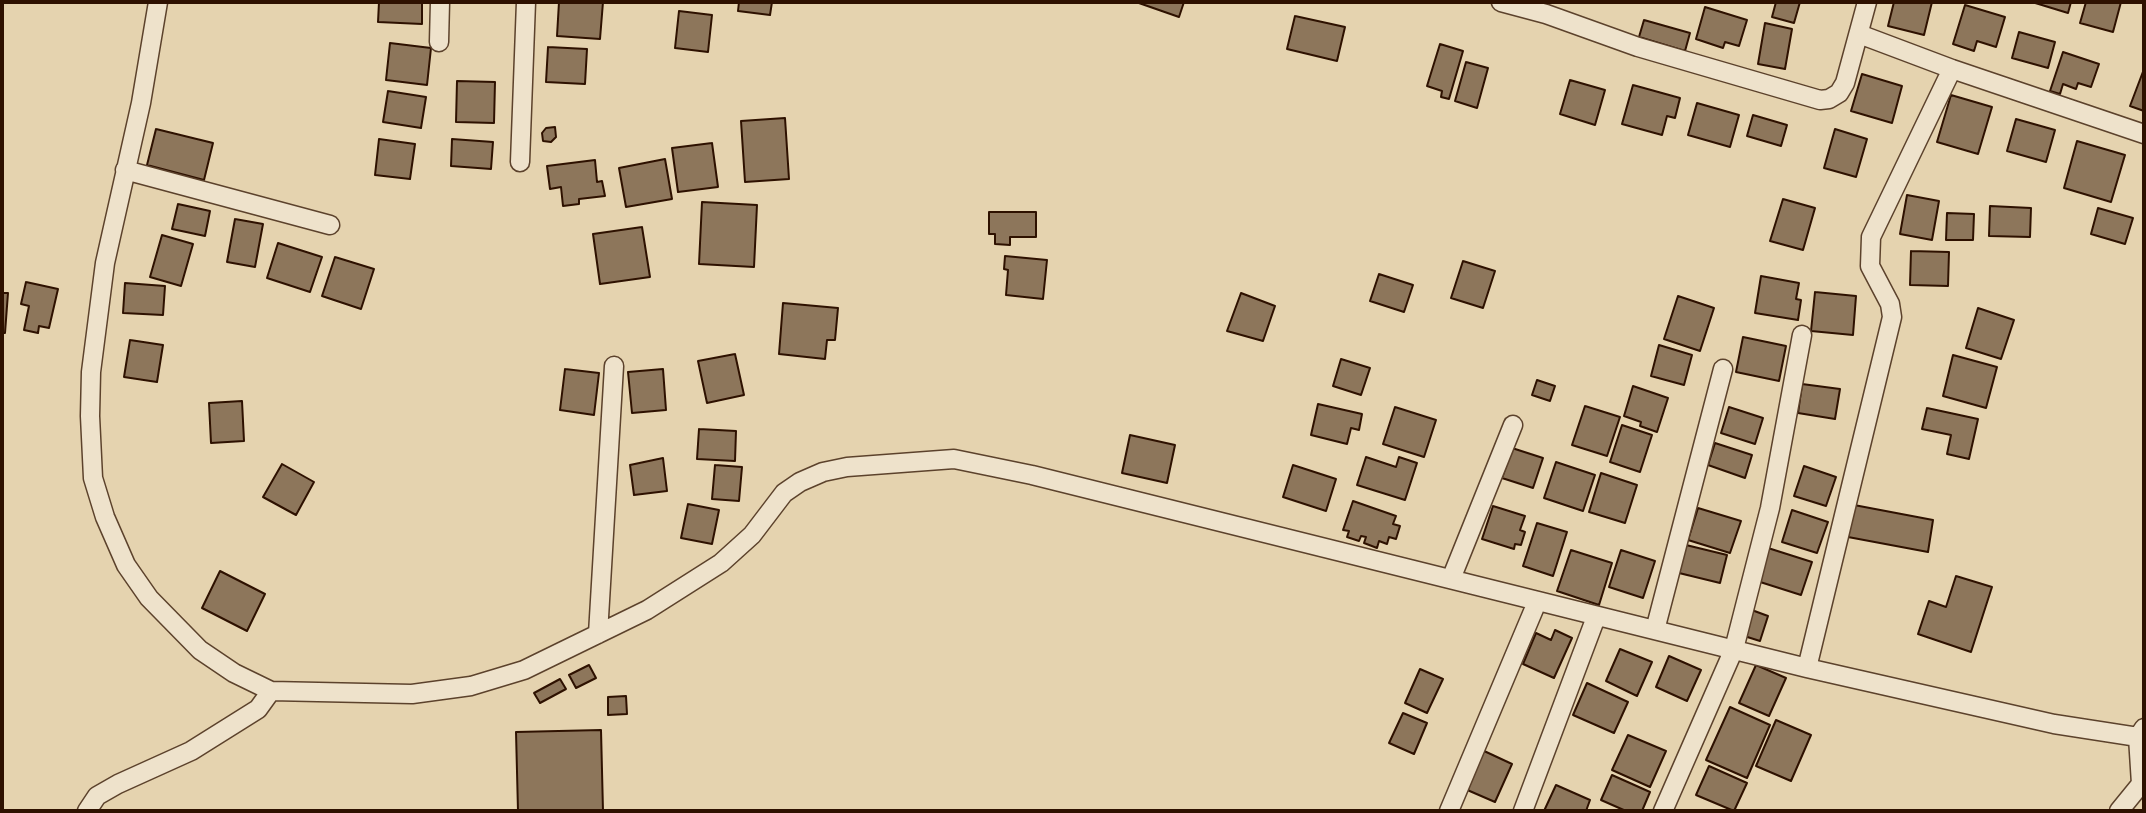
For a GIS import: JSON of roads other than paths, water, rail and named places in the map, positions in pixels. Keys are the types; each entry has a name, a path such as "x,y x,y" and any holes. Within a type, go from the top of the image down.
{"street":[{"path":"158,2 141,103 105,263 91,372 93,478 105,517 126,565 149,598 200,650 234,673 271,691 412,694 471,686 524,670 647,610 721,563 752,535 784,493 800,482 823,472 847,467 954,459 1032,475 1807,668 2054,724 2141,732 2141,784 2119,811"},
{"path":"439,42 440,2"},
{"path":"520,162 526,2"},
{"path":"1501,2 1546,14 1638,47 1820,100 1839,93 1845,83 1867,2"},
{"path":"1859,34 2144,134"},
{"path":"1807,668 1892,317 1890,304 1870,266 1871,237 1952,69"},
{"path":"125,170 330,225"},
{"path":"1663,811 1734,649 1770,508 1802,335"},
{"path":"598,634 614,366"},
{"path":"1655,630 1723,369"},
{"path":"1451,579 1513,425"},
{"path":"1449,811 1537,602"},
{"path":"1523,811 1596,617"},
{"path":"87,811 97,796 107,790 191,751 258,709 271,691"}]}
